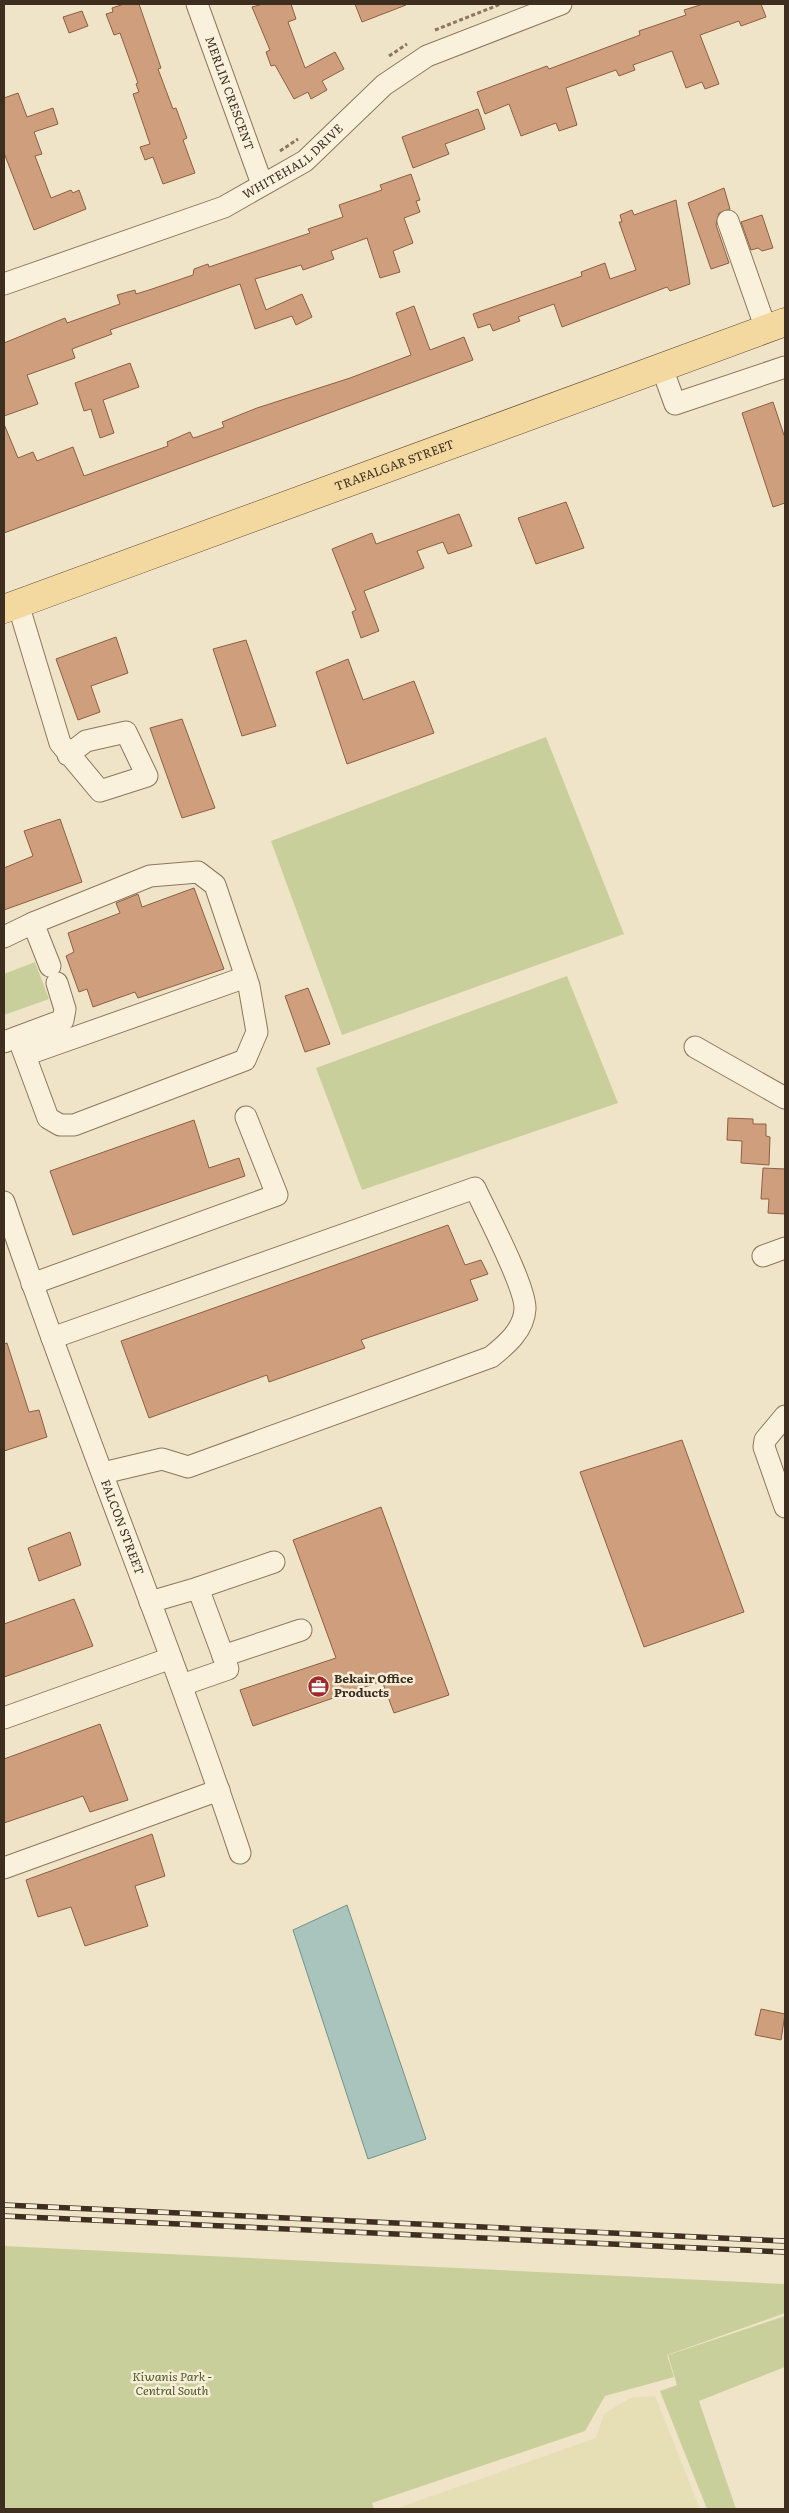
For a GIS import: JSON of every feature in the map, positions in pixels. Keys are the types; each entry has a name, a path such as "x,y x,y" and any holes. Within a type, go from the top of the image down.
{"main road":[{"name":"TRAFALGAR STREET","path":"11,607 776,326"}],"street":[{"name":"MERLIN CRESCENT","path":"197,4 262,184"},
{"name":"WHITEHALL DRIVE","path":"4,284 224,207 262,184 305,162 384,86 427,56 561,4"},
{"path":"728,221 776,326"},
{"path":"662,368 676,404 785,367"},
{"path":"11,607 60,743 68,754"},
{"path":"4,937 33,923 150,876 179,872 198,872 215,885 246,977 257,1032 245,1060 74,1125 60,1125 48,1118 15,1044"},
{"path":"15,1044 63,1020 65,1009 33,923"},
{"path":"15,1044 246,977"},
{"path":"695,1047 785,1098"},
{"path":"32,1284 277,1195 246,1117"},
{"path":"52,1338 475,1188 518,1283 525,1309 515,1337 491,1357 188,1467 162,1460 103,1473"},
{"name":"FALCON STREET","path":"4,1202 32,1284 182,1685 240,1853"},
{"path":"762,1256 785,1248"},
{"path":"785,1416 765,1440 764,1447 785,1507"},
{"path":"150,1602 274,1562"},
{"path":"182,1685 228,1669 198,1588"},
{"path":"223,1656 301,1630"},
{"path":"4,1718 171,1658"},
{"path":"4,1868 219,1790"}],"path":[{"path":"430,33 453,21 501,4"},
{"path":"385,60 399,48 414,41"},
{"path":"274,155 303,135"}],"shaded area":[{"path":"655,2396 700,2509 395,2509 596,2438 604,2414 630,2398"}],"green space":[{"path":"546,737 624,934 342,1035 271,841"},
{"path":"35,962 49,999 4,1015 4,974"},
{"path":"567,976 618,1103 362,1190 316,1068"},
{"name":"Kiwanis Park - Central South","path":"4,2246 785,2284 785,2313 667,2355 674,2377 605,2396 585,2431 372,2503 374,2509 4,2509"},
{"path":"785,2316 785,2367 699,2401 736,2509 707,2509 660,2391 677,2385 668,2355"}],"water":[{"path":"347,1905 426,2139 368,2159 293,1930"}],"building":[{"path":"124,4 139,4 161,68 158,69 173,109 176,108 187,138 183,140 195,173 163,184 153,157 145,160 140,147 150,144 133,94 139,92 136,84 138,83 120,33 114,35 106,14 113,12 112,8"},
{"path":"263,4 291,4 296,19 288,22 305,68 335,52 344,69 322,81 327,90 311,99 308,92 294,99 275,65 271,66 266,52 270,50 252,7"},
{"path":"355,4 406,4 406,5 362,22"},
{"path":"703,4 761,4 766,17 741,26 739,21 700,35 719,84 705,89 702,82 686,88 672,51 633,65 635,70 619,76 616,70 566,88 577,125 559,131 556,123 521,136 509,104 485,114 477,92 547,66 549,69 640,35 639,31 686,15 684,10"},
{"path":"82,11 88,26 69,33 63,17"},
{"path":"18,93 27,117 53,108 58,124 34,132 42,154 35,156 51,198 71,190 73,193 79,190 86,209 34,230 4,153 4,98"},
{"path":"478,109 485,129 445,144 449,154 413,168 402,137"},
{"path":"411,174 420,200 416,201 420,212 404,218 413,243 393,251 400,272 380,278 367,238 331,251 334,259 303,270 301,265 255,279 266,310 302,294 312,317 296,325 292,316 255,329 240,284 110,330 112,334 72,349 75,358 27,375 38,404 4,416 4,343 65,318 67,323 120,304 117,295 135,290 136,294 149,290 193,275 194,269 208,264 209,267 310,233 308,229 343,217 339,205 382,190 380,185"},
{"path":"724,188 730,209 719,213 716,225 729,263 711,269 688,203"},
{"path":"676,200 690,284 670,291 667,287 562,327 554,304 518,317 520,321 493,331 490,324 478,328 473,314 582,276 581,272 605,263 610,279 636,270 619,222 622,222 620,215 632,210 634,215"},
{"path":"762,215 773,248 762,251 758,248 751,250 741,222"},
{"path":"414,306 430,350 464,337 473,360 4,533 4,424 18,458 33,452 37,461 73,447 84,476 168,446 167,442 190,432 193,438 197,437 224,427 222,422 257,408 350,378 411,355 396,313"},
{"path":"130,363 139,387 103,400 114,433 100,438 91,409 84,411 75,383"},
{"path":"773,402 785,438 785,503 773,507 742,413"},
{"path":"566,502 584,548 536,564 518,518"},
{"path":"459,514 472,546 448,554 443,542 417,551 424,568 364,591 379,631 361,638 352,612 356,610 332,549 372,533 376,544"},
{"path":"116,637 128,673 91,686 100,712 78,720 56,659"},
{"path":"246,640 276,726 242,736 213,649"},
{"path":"348,659 363,700 414,681 434,733 347,764 316,672"},
{"path":"182,719 215,808 182,818 150,728"},
{"path":"60,819 82,882 4,910 4,868 33,856 24,831"},
{"path":"194,888 224,969 138,998 135,992 93,1007 87,989 79,992 66,956 74,952 68,933 120,913 116,903 138,894 142,907"},
{"path":"308,988 330,1044 305,1052 285,996"},
{"path":"728,1118 753,1119 753,1124 766,1124 766,1136 770,1137 769,1165 741,1163 742,1141 727,1140"},
{"path":"194,1120 209,1168 239,1158 245,1176 73,1235 50,1171"},
{"path":"763,1168 785,1169 785,1214 768,1213 769,1199 761,1199"},
{"path":"448,1225 465,1265 481,1260 488,1274 470,1280 478,1300 361,1340 365,1348 269,1382 267,1375 149,1418 121,1341"},
{"path":"7,1343 29,1412 39,1410 47,1437 4,1451 4,1344"},
{"path":"682,1440 744,1612 644,1647 580,1472"},
{"path":"381,1507 449,1695 394,1713 382,1681 253,1726 240,1690 336,1658 293,1540"},
{"path":"70,1532 81,1565 39,1581 28,1548"},
{"path":"74,1599 93,1646 4,1677 4,1624"},
{"path":"100,1724 128,1800 90,1812 83,1796 4,1823 4,1759"},
{"path":"152,1834 165,1876 135,1886 148,1926 85,1946 71,1907 38,1917 26,1880"},
{"path":"761,2009 785,2014 781,2040 755,2035"}],"railway":[{"path":"4,2205 785,2241"},
{"path":"4,2216 785,2252"}],"place":[{"name":"Bekair Office Products","path":"318,1686"}]}
